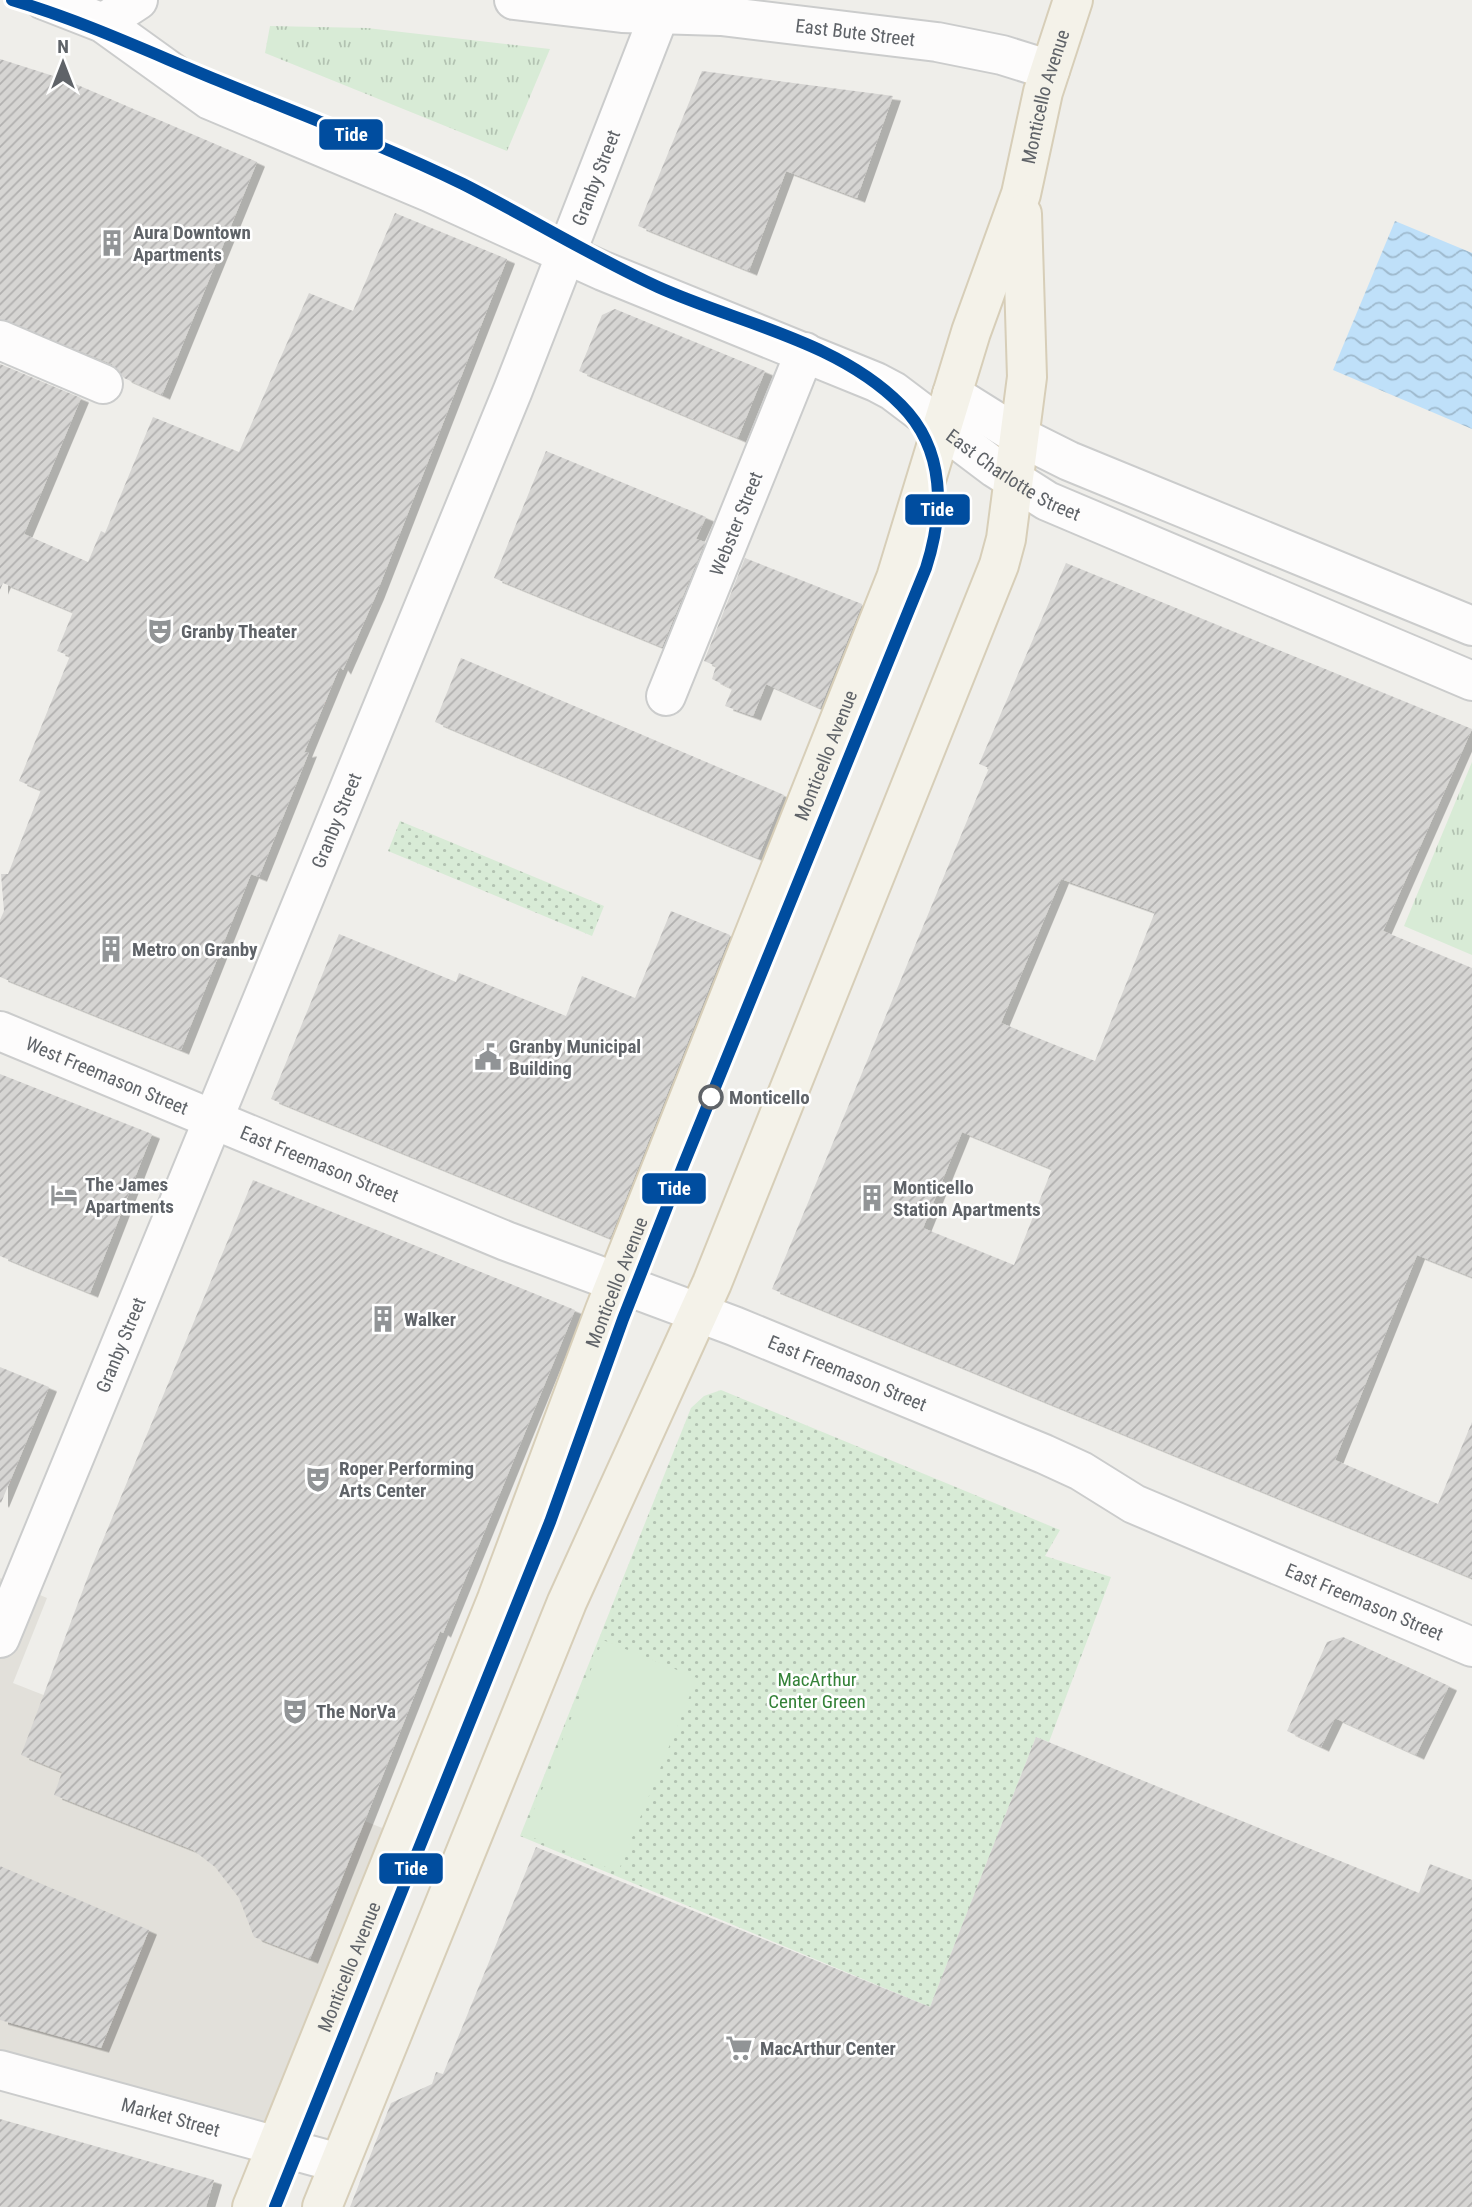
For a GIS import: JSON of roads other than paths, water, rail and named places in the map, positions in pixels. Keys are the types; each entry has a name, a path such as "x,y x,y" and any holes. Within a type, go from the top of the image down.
{"main road":[{"name":"Monticello Avenue","path":"253,2207 496,1599 616,1282 888,601 947,410 1021,194 1049,70 1073,0"},
{"name":"Monticello Avenue","path":"322,2207 566,1602 698,1313 990,590 1006,539 1027,377 1021,194"}],"street":[{"name":"East Charlotte Street","path":"44,0 103,23 211,100 416,186 565,254 893,391 1019,436 1082,466 1472,626"},
{"path":"103,23 138,0"},
{"name":"East Bute Street","path":"514,0 622,13 662,7 937,42 1002,55 1049,70"},
{"name":"Granby Street","path":"0,1638 513,390 662,7"},
{"path":"0,340 103,384"},
{"name":"Webster Street","path":"666,696 805,352"},
{"name":"East Charlotte Street","path":"947,410 1013,481 1062,508 1472,681"},
{"name":"West Freemason Street","path":"0,1031 213,1119"},
{"name":"East Freemason Street","path":"213,1119 506,1241 698,1313 1044,1454 1081,1471 1134,1504 1472,1647"},
{"name":"Market Street","path":"0,2070 339,2163"}],"water":[{"path":"1395,221 1472,253 1472,429 1333,370"}],"place":[{"name":"Aura Downtown Apartments","path":"112,243"},
{"name":"Granby Theater","path":"160,631"},
{"name":"Metro on Granby","path":"111,949"},
{"name":"Granby Municipal Building","path":"488,1057"},
{"name":"Monticello","path":"711,1097"},
{"name":"The James Apartments","path":"64,1195"},
{"name":"Monticello Station Apartments","path":"872,1198"},
{"name":"Walker","path":"383,1319"},
{"name":"Roper Performing Arts Center","path":"318,1479"},
{"name":"The NorVa","path":"295,1711"},
{"name":"MacArthur Center","path":"739,2048"}],"park label":[{"name":"MacArthur Center Green","path":"817,1690"}]}
